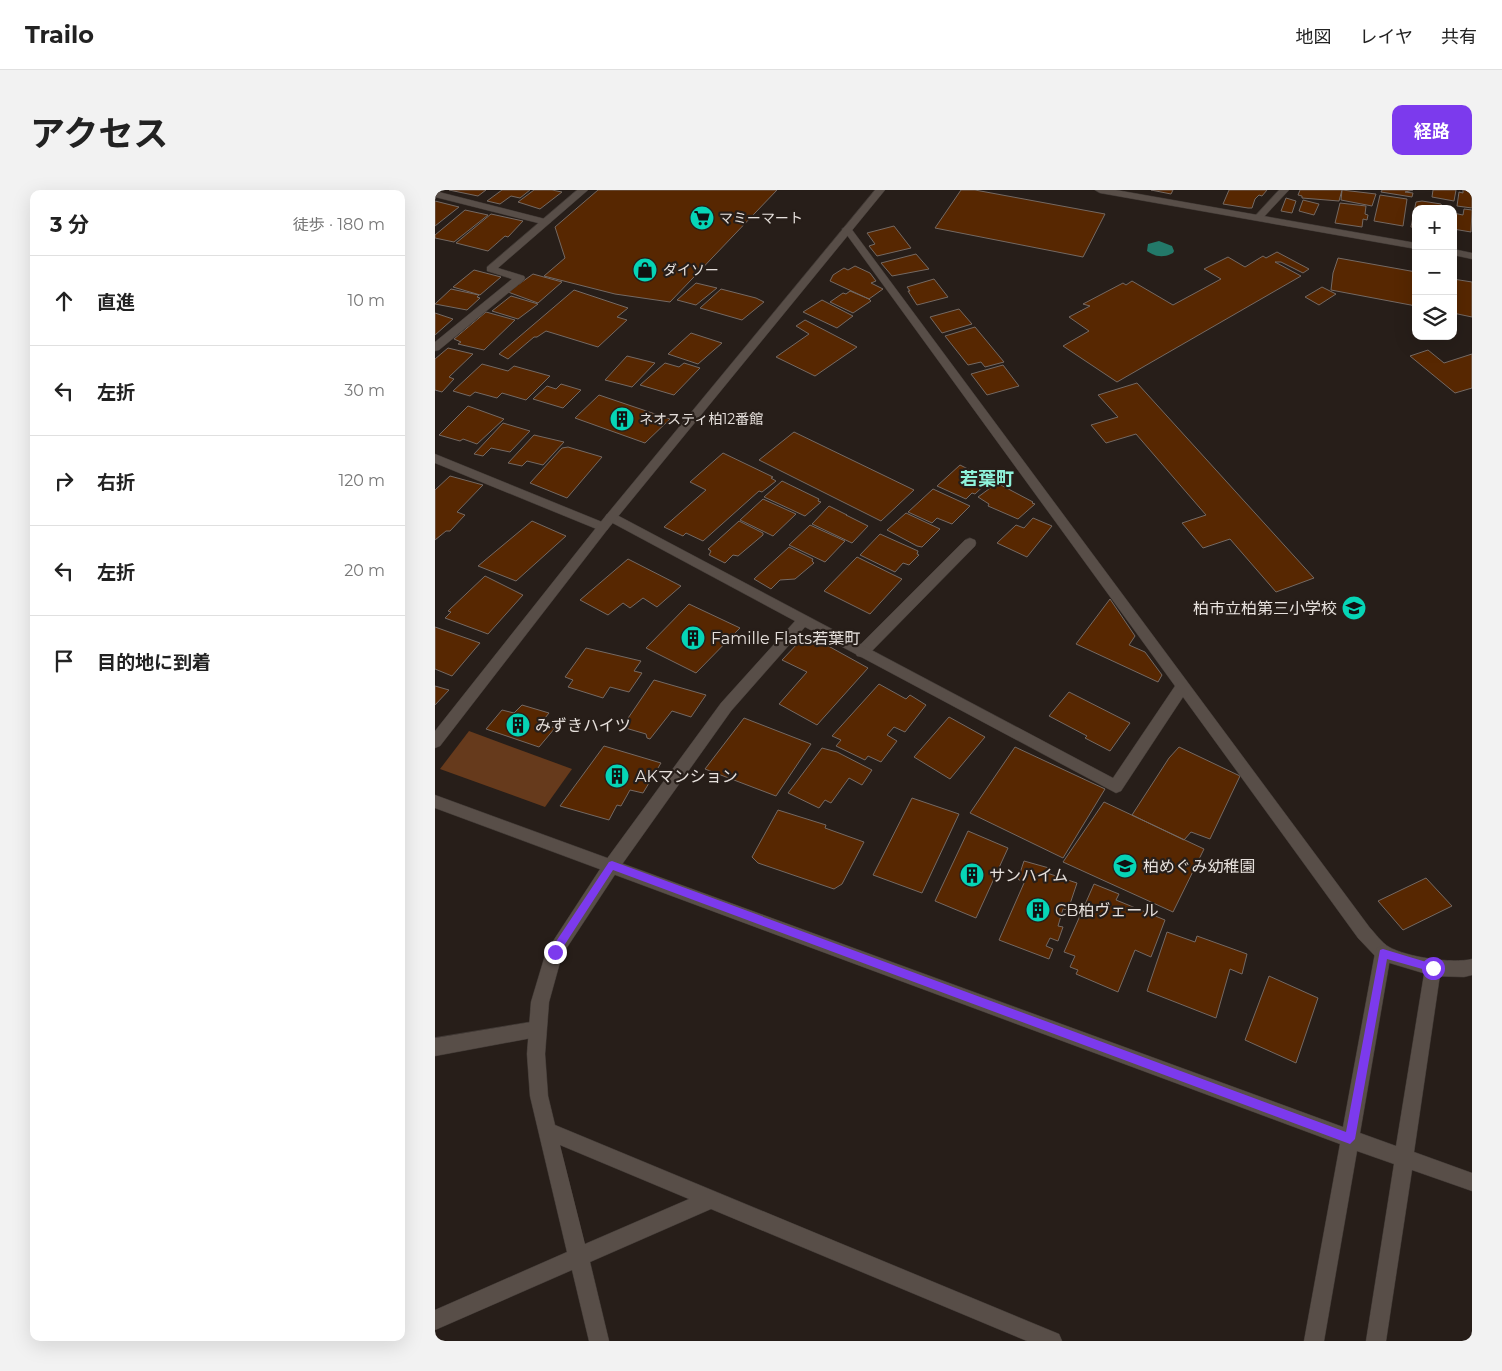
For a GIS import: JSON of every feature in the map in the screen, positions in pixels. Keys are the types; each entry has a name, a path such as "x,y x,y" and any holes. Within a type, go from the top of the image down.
{"street":[{"path":"435,348 520,278 491,269 583,190"},
{"path":"435,742 607,522 880,190"},
{"path":"1105,190 1412,245"},
{"path":"1258,218 1284,190"},
{"path":"435,194 546,222"},
{"path":"847,229 1364,933 1383,953 1433,968 1464,969 1472,966"},
{"path":"1457,253 1472,256"},
{"path":"435,458 607,522 803,621 1116,787 1183,685"},
{"path":"862,652 970,543"},
{"path":"599,1341 539,1096 536,1054 540,1002 555,952 612,865 726,707 803,621"},
{"path":"435,801 1350,1139 1472,1182"},
{"path":"1314,1341 1383,953"},
{"path":"1376,1341 1433,968"},
{"path":"435,1047 537,1029"},
{"path":"547,1130 1052,1341"},
{"path":"435,1320 711,1199"}],"shaded area":[{"path":"469,731 572,769 545,807 440,769"}],"water":[{"path":"1159,241 1172,246 1173,253 1160,256 1153,255 1147,251 1148,244"}],"building":[{"path":"449,190 486,190 478,196"},
{"path":"502,190 530,190 520,198 511,196 500,204 487,201"},
{"path":"534,190 562,192 540,209 518,202"},
{"path":"598,190 777,190 670,302 615,294 544,276 565,258 555,227"},
{"path":"961,190 975,190 1105,214 1083,257 935,228"},
{"path":"1151,190 1173,190 1171,194"},
{"path":"1229,190 1267,190 1262,196 1259,195 1255,199 1252,208 1248,208 1223,204"},
{"path":"1300,190 1342,190 1339,201 1302,198 1302,196 1298,195"},
{"path":"1342,190 1376,194 1372,206 1341,200"},
{"path":"1382,190 1413,190 1405,192 1413,193 1412,197 1381,192"},
{"path":"1433,190 1456,190 1454,201 1432,197"},
{"path":"1463,190 1472,191 1472,208 1457,206 1459,192 1463,193"},
{"path":"1380,195 1407,199 1403,226 1374,221"},
{"path":"1286,198 1296,201 1292,213 1281,211"},
{"path":"1303,200 1319,204 1314,215 1299,211"},
{"path":"435,201 459,207 435,226"},
{"path":"1422,201 1441,205 1415,205 1416,202"},
{"path":"1340,203 1366,206 1365,214 1368,215 1367,220 1363,219 1362,227 1335,223"},
{"path":"1464,209 1472,210 1471,232 1457,230 1457,214 1463,215"},
{"path":"465,210 488,215 454,242 435,238 435,235"},
{"path":"491,214 523,221 508,237 505,236 488,251 456,243"},
{"path":"894,226 911,248 877,256 869,246 875,244 867,233"},
{"path":"1277,252 1309,269 1303,273 1281,262 1275,262 1301,276 1117,382 1063,346 1089,331 1069,317 1090,306 1083,304 1123,283 1126,285 1132,281 1173,305 1221,279 1204,269 1228,257 1245,267 1263,256 1266,258"},
{"path":"916,254 929,269 892,276 881,263"},
{"path":"1338,258 1412,271 1412,305 1331,290 1333,273"},
{"path":"855,266 870,273 876,281 871,283 883,289 869,299 830,281 833,275 844,268 848,270"},
{"path":"474,270 501,277 480,295 453,287"},
{"path":"533,274 562,282 538,303 508,292"},
{"path":"934,279 948,297 917,305 907,287"},
{"path":"1457,280 1472,282 1472,317 1457,314"},
{"path":"696,283 717,288 696,305 677,300"},
{"path":"1322,287 1336,294 1319,305 1305,297"},
{"path":"451,289 479,295 477,297 480,298 467,310 435,304"},
{"path":"721,289 756,298 764,302 742,320 700,308"},
{"path":"574,290 628,308 617,317 627,320 598,347 546,331 534,337 508,359 499,354"},
{"path":"850,291 871,301 853,313 830,302 843,293 846,294"},
{"path":"511,296 538,304 518,319 492,311"},
{"path":"822,300 853,316 837,328 803,312"},
{"path":"959,309 972,324 942,333 930,317"},
{"path":"486,312 515,320 484,350 458,344 461,342 454,339"},
{"path":"435,313 453,319 435,335"},
{"path":"805,320 857,347 815,376 776,357 809,334 796,326"},
{"path":"975,327 1004,362 985,367 981,362 968,365 945,336"},
{"path":"691,333 722,343 698,364 668,354"},
{"path":"448,348 473,354 449,377 454,379 442,392 435,390 435,359"},
{"path":"1428,350 1444,363 1472,354 1472,388 1455,393 1410,356"},
{"path":"627,356 655,363 632,387 605,380"},
{"path":"665,363 679,367 684,363 700,368 674,395 640,385"},
{"path":"482,364 508,371 514,366 550,376 526,400 502,393 497,398 475,392 470,396 453,391"},
{"path":"1003,365 1019,386 987,395 971,374"},
{"path":"1137,383 1314,578 1276,592 1230,539 1203,548 1182,523 1206,515 1136,434 1106,443 1091,425 1118,417 1098,395"},
{"path":"561,384 581,390 563,408 533,399 547,386 556,389"},
{"name":"ネオスティ柏12番館","path":"599,395 670,419 645,443 575,418"},
{"path":"468,406 504,419 477,444 463,439 460,441 439,435"},
{"path":"503,423 530,431 510,452 491,448 483,456 474,454"},
{"path":"794,432 914,490 881,521 759,460"},
{"path":"534,435 564,442 543,465 527,461 522,466 508,463"},
{"path":"568,447 602,457 567,498 530,483 562,448"},
{"path":"723,453 773,477 771,478 776,481 762,492 759,491 703,541 686,533 683,536 664,527 706,490 690,482"},
{"path":"960,465 990,480 975,494 972,493 966,499 937,486"},
{"path":"450,476 483,485 457,512 465,515 450,531 446,531 435,540 435,490"},
{"path":"782,481 819,499 818,501 821,502 805,516 764,497"},
{"path":"997,483 1035,504 1018,519 988,506 989,504 978,497"},
{"path":"933,489 970,506 952,524 937,518 932,523 908,512"},
{"path":"763,499 796,514 773,536 740,520"},
{"path":"829,506 868,526 852,543 812,524"},
{"path":"906,513 940,529 922,547 887,530"},
{"path":"1033,518 1052,526 1027,557 997,543 1016,525 1024,528"},
{"path":"532,521 566,536 516,581 478,566"},
{"path":"739,521 763,533 763,535 738,556 733,555 725,563 709,555 711,551 708,549"},
{"path":"810,525 845,541 825,562 789,545"},
{"path":"880,534 918,551 917,554 919,555 909,565 903,563 895,572 860,555"},
{"path":"789,547 813,559 814,563 795,579 780,580 771,589 754,579"},
{"path":"857,557 902,579 870,614 824,591"},
{"path":"628,559 681,586 657,607 643,598 630,608 623,603 608,615 580,600"},
{"path":"485,576 523,595 488,634 445,618 451,612 448,611"},
{"path":"1110,599 1135,636 1129,645 1145,652 1162,675 1158,682 1076,644"},
{"name":"Famille Flats若葉町","path":"689,604 740,628 696,673 646,648"},
{"path":"435,627 480,643 452,676 435,669"},
{"path":"812,637 868,668 817,725 779,704 807,672 782,660 800,641"},
{"path":"586,648 641,661 634,671 642,673 629,692 610,687 603,698 568,687 573,680 565,677"},
{"path":"654,680 706,695 691,717 672,711 650,739 647,738 646,734 622,727"},
{"path":"879,684 906,699 910,695 926,705 905,732 894,727 887,735 897,741 881,762 868,756 865,760 836,746 841,740 832,736"},
{"path":"435,686 449,690 435,705"},
{"path":"1069,692 1130,723 1110,751 1085,738 1087,736 1049,716"},
{"name":"みずきハイツ","path":"522,705 549,713 541,723 555,728 539,747 486,729 502,710 514,713"},
{"path":"949,717 985,737 950,779 914,757"},
{"path":"744,718 811,744 776,796 705,769"},
{"name":"AKマンション","path":"604,746 661,763 643,793 630,790 621,806 617,805 609,820 560,806"},
{"path":"1015,747 1105,789 1063,858 970,813"},
{"path":"1179,747 1240,776 1210,839 1191,832 1184,840 1132,815 1169,758"},
{"path":"822,748 837,752 872,770 862,785 849,778 831,803 825,800 819,808 788,793"},
{"path":"912,798 959,814 922,893 873,875"},
{"path":"1104,802 1204,849 1173,912 1063,862"},
{"path":"778,810 826,825 825,828 864,842 842,884 834,889 758,863 752,857"},
{"name":"サンハイム","path":"968,831 1008,848 976,918 935,901"},
{"name":"CB柏ヴェール","path":"1024,861 1049,868 1047,873 1077,883 1068,910 1063,909 1058,926 1063,927 1058,941 1050,938 1046,946 1053,949 1049,959 999,940 1024,883 1018,879"},
{"path":"1426,878 1452,906 1403,930 1378,901"},
{"path":"1094,884 1119,894 1116,900 1165,920 1151,957 1135,950 1118,992 1076,974 1078,970 1070,967 1075,956 1064,952"},
{"path":"1167,932 1195,942 1197,936 1247,954 1242,974 1230,969 1216,1018 1147,991"},
{"path":"1269,976 1318,998 1296,1063 1245,1040"}],"place":[{"name":"マミーマート","path":"702,218"},
{"name":"ダイソー","path":"645,270"},
{"name":"ネオスティ柏12番館","path":"622,419"},
{"name":"柏市立柏第三小学校","path":"1354,608"},
{"name":"Famille Flats若葉町","path":"693,638"},
{"name":"みずきハイツ","path":"518,725"},
{"name":"AKマンション","path":"617,776"},
{"name":"柏めぐみ幼稚園","path":"1125,866"},
{"name":"サンハイム","path":"972,875"},
{"name":"CB柏ヴェール","path":"1038,910"}],"district":[{"name":"若葉町","path":"987,479"}],"route":[{"path":"555,952 612,865 1350,1139 1383,953 1433,968"}]}
